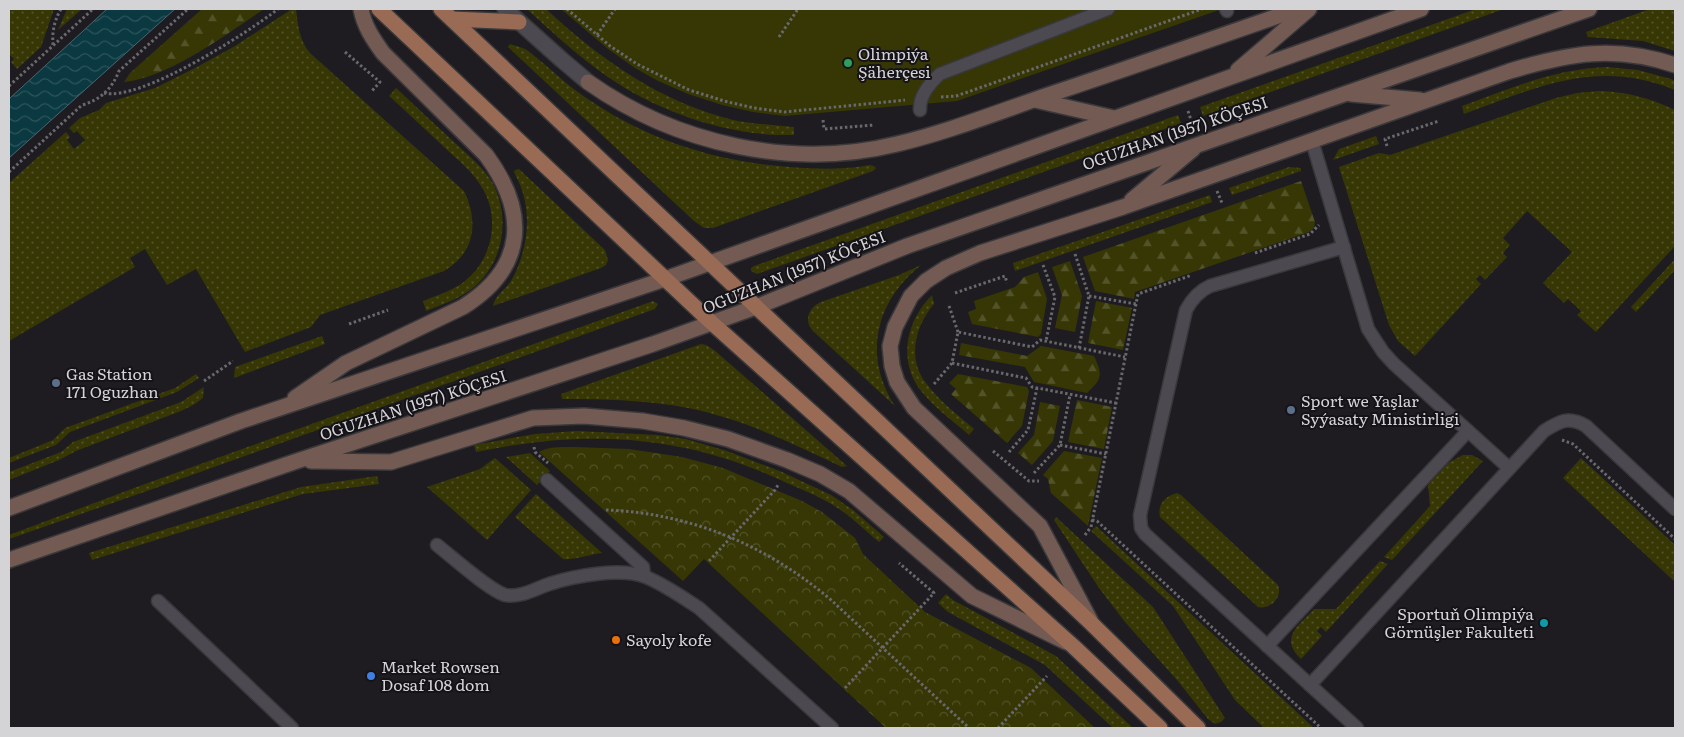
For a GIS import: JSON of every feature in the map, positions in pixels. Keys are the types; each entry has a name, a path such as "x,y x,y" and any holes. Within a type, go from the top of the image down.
{"main road":[{"path":"280,408 346,363 463,307 478,297 487,290 502,269 514,243 515,232 509,194 494,166 486,155 383,53 370,36 360,9"},
{"path":"379,9 712,323 1073,646 1160,728"},
{"path":"588,82 611,98 646,116 720,143 752,149 804,154 853,151 898,144 1168,55 1298,9"},
{"path":"1232,76 1309,9"},
{"name":"OGUZHAN (1957) KÖÇESI","path":"9,508 280,408 666,279 1421,9"},
{"name":"OGUZHAN (1957) KÖÇESI","path":"9,560 297,461 547,380 712,323 907,246 1589,9"},
{"path":"446,14 519,22"},
{"path":"446,14 1091,623 1198,728"},
{"path":"1091,623 1040,526 914,408 897,382 892,366 890,346 895,327 911,296 926,281 946,268 980,253 1123,207 1548,59 1574,55 1615,53 1656,59 1675,66"},
{"path":"1344,93 1424,101"},
{"path":"1034,100 1114,118"},
{"path":"1123,207 1200,143"},
{"path":"297,461 391,462 533,418 594,417 643,421 684,428 728,439 764,451 835,482 849,491 972,596 1073,646"}],"street":[{"path":"505,9 588,82"}],"lane":[{"path":"921,104 934,80 940,74 1108,9"},
{"path":"1312,141 1368,328 1375,341 1394,364 1510,468"},
{"path":"1344,246 1210,286 1197,294 1191,301 1186,310 1140,509 1140,521 1141,528 1145,534 1357,728"},
{"path":"1310,685 1544,431 1566,420 1577,421 1586,426 1675,509"},
{"path":"1267,646 1468,431"},
{"path":"547,480 644,567 644,576"},
{"path":"437,545 491,588 505,594 522,595 559,581 582,576 614,572 644,576 675,592 699,608 832,728"},
{"path":"158,601 292,728"}],"path":[{"path":"53,45 52,32 56,17 61,9"},
{"path":"9,86 93,9"},
{"path":"9,172 82,105 94,102 114,84 119,72 188,9"},
{"path":"104,93 124,93 194,64 278,9"},
{"path":"567,9 597,36 623,55 660,77 708,96 754,108 785,112 921,104 956,96 1202,9"},
{"path":"597,36 615,9"},
{"path":"779,37 798,9"},
{"path":"345,52 380,82 371,92"},
{"path":"1188,111 1191,120"},
{"path":"823,120 824,129 874,125"},
{"path":"1387,146 1385,139 1439,120"},
{"path":"1217,191 1222,203"},
{"path":"1075,254 1089,296 1079,348"},
{"path":"1044,265 1055,297 1046,342"},
{"path":"956,293 1005,276 1007,283"},
{"path":"1089,296 1136,304"},
{"path":"934,384 952,363 958,332 949,306"},
{"path":"350,324 388,310"},
{"path":"958,332 1032,346 1040,340 1125,357"},
{"path":"204,381 233,361"},
{"path":"952,363 1026,378 1032,387 1116,403"},
{"path":"1009,452 1028,430 1037,388"},
{"path":"1034,473 1060,445 1070,395"},
{"path":"1556,441 1564,440 1573,444 1675,539"},
{"path":"1060,445 1106,454"},
{"path":"534,447 535,452 550,465"},
{"path":"993,451 1029,481 1039,481"},
{"path":"709,562 778,485"},
{"path":"600,510 656,515 698,525 766,554 808,580 969,728"},
{"path":"1092,520 1097,521 1321,728"},
{"path":"845,688 934,593 899,563"},
{"path":"998,728 1047,676"}],"green space":[{"path":"9,9 54,9 41,47 17,69 11,62 14,59 9,54"},
{"path":"67,9 82,9 58,30"},
{"path":"202,9 264,9 178,64 141,79 124,82 130,73"},
{"path":"292,9 296,9 301,38 310,53 464,191 472,214 472,225 468,246 462,255 444,271 320,315 311,327 245,352 196,269 167,285 145,249 130,258 135,267 9,341 9,183 66,132 70,137 67,140 74,149 85,140 77,131 74,133 69,128 80,118 99,110 106,103 155,88 197,67 235,46"},
{"path":"527,9 546,9 610,61 656,90 681,102 733,120 794,127 794,135 770,135 721,127 673,112 650,102 597,69"},
{"name":"Olimpiýa Şäherçesi","path":"561,9 1222,9 957,101 785,116 753,112 722,105 688,94 658,81 608,49"},
{"path":"1476,9 1504,9 1203,116 1200,107"},
{"path":"1650,9 1675,9 1675,51 1643,41 1588,37 1586,32"},
{"path":"510,44 527,50 581,94 616,117 663,139 688,148 738,160 800,168 830,169 870,165 876,168 873,171 713,228 704,228 694,221 508,47"},
{"path":"1607,67 1638,70 1671,79 1675,81 1675,90 1647,81 1620,76 1594,76 1543,86 1464,114 1462,106 1533,80 1569,71"},
{"path":"396,88 484,171 498,195 501,209 503,224 498,252 484,277 463,295 426,311 423,301 447,292 461,284 472,275 480,264 491,239 491,212 481,186 473,175 389,96"},
{"path":"1599,91 1639,96 1675,110 1675,246 1596,332 1577,315 1581,311 1568,299 1564,303 1543,283 1572,252 1527,211 1503,238 1510,245 1503,253 1507,257 1485,280 1480,275 1476,279 1481,284 1415,356 1398,341 1389,325 1339,167 1379,153 1390,155 1556,98 1577,93"},
{"path":"1178,115 1181,123 757,274 751,271 751,268 754,266"},
{"path":"1376,136 1379,144 1333,160 1339,149"},
{"path":"1289,167 1301,168 1301,171 1232,195 1229,188"},
{"path":"519,169 605,250 608,260 606,265 601,268 493,306 498,296 511,281 524,249 527,213 522,190 514,172"},
{"path":"1301,181 1315,222 1314,228 1309,232 1135,292 1134,299 1095,291 1083,257"},
{"path":"1210,195 1212,202 1015,271 1013,263"},
{"path":"1675,259 1675,270 1636,312 1631,307"},
{"path":"1070,261 1082,296 1075,332 1055,328 1062,295 1052,267"},
{"path":"921,265 905,280 893,296 884,313 879,331 877,349 879,368 885,387 895,406 814,332 809,324 808,315 821,302 899,275"},
{"path":"1038,272 1047,299 1041,334 1038,337 972,324 968,312 976,309 974,301 1015,287 1024,277"},
{"path":"932,295 934,304 927,313 918,332 915,353 917,364 920,374 931,390 974,429 969,435 923,394 912,375 908,363 908,338 912,326 917,315"},
{"path":"653,301 658,304 655,309 9,539 9,535 145,484"},
{"path":"1096,301 1132,308 1123,350 1088,343"},
{"path":"322,336 325,344 234,378 235,367"},
{"path":"961,343 1027,356 1041,346 1094,356 1100,376 1096,384 1087,393 1034,382 1025,367 959,355"},
{"path":"701,344 714,350 847,466 842,467 748,425 688,408 641,402 562,399 561,394"},
{"path":"196,374 199,378 177,392 70,432 56,445 9,463 9,458 53,440 65,428 175,388"},
{"path":"958,374 1027,387 1029,391 1022,426 1007,443 951,394 956,389 949,383"},
{"path":"204,387 203,398 181,411 76,451 59,460 9,480 9,472 61,452 73,442 181,402"},
{"path":"1077,400 1112,407 1104,449 1068,442"},
{"path":"1040,402 1060,406 1053,441 1032,465 1018,453 1034,435"},
{"path":"577,431 658,435 686,439 727,451 782,472 831,495 853,510 884,537 879,542 842,511 822,499 749,467 711,454 635,440 557,440 476,452 474,445 535,434"},
{"path":"552,448 629,449 682,457 723,468 802,501 822,512 855,538 863,554 925,612 1031,668 1095,728 886,728 704,559 683,581 539,452"},
{"path":"1064,451 1102,458 1088,526 1051,493 1048,479 1043,475"},
{"path":"530,453 550,471 537,485 506,457"},
{"path":"1463,455 1472,455 1483,461 1392,560 1384,557 1430,506 1428,485 1448,463"},
{"path":"495,458 531,490 487,540 427,487 480,469"},
{"path":"1581,458 1675,545 1675,582 1563,478"},
{"path":"377,476 379,484 303,494 92,560 89,553 301,487"},
{"path":"1177,493 1278,585 1279,594 1271,605 1258,607 1160,517 1159,513 1163,502 1169,496"},
{"path":"536,494 602,553 563,559 515,517"},
{"path":"1056,517 1153,607 1225,718 1221,722 1215,724 1208,719 1177,680 1125,622 1099,588 1054,520"},
{"path":"1096,526 1314,728 1264,728 1235,700 1173,606 1091,531"},
{"path":"1380,561 1388,564 1326,632 1321,627 1317,631 1322,636 1301,659 1295,652 1291,638 1297,627 1314,609 1336,609"},
{"path":"946,594 953,600 1056,656 1133,728 1113,728 1045,665 948,612 938,603"}],"water":[{"path":"107,9 175,9 9,158 9,99"}],"place":[{"name":"Olimpiýa Şäherçesi","path":"848,63"},
{"name":"Gas Station 171 Oguzhan","path":"56,383"},
{"name":"Sport we Yaşlar Syýasaty Ministirligi","path":"1291,410"},
{"name":"Sportuň Olimpiýa Görnüşler Fakulteti","path":"1544,623"},
{"name":"Sayoly kofe","path":"616,640"},
{"name":"Market Rowsen Dosaf 108 dom","path":"371,676"}]}
